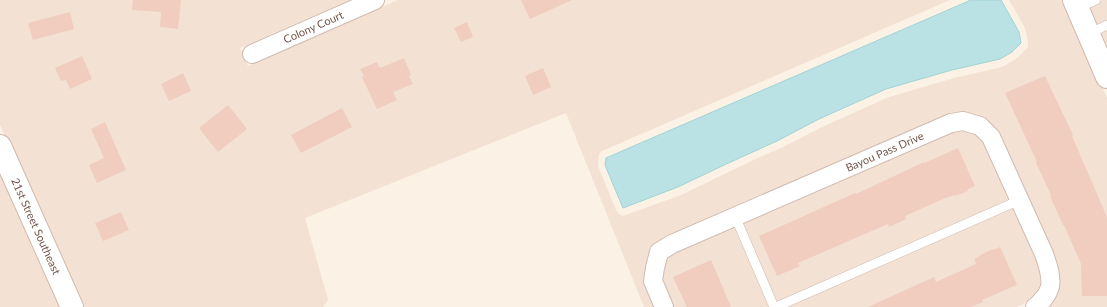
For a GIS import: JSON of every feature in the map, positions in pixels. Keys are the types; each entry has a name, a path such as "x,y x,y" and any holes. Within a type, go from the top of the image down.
{"street":[{"name":"Colony Court","path":"252,54 375,0"},
{"path":"1083,3 1098,29 1107,77"},
{"name":"Bayou Pass Drive","path":"664,307 653,281 659,252 672,244 735,216 951,123 963,121 980,126 991,137 1044,254 1049,271 1050,286 1042,302 1035,307"},
{"name":"21st Street Southeast","path":"0,146 72,307"}],"lane":[{"path":"735,216 775,307 1020,200"}],"shaded area":[{"path":"0,0 350,0 240,48 248,66 398,0 950,0 602,151 599,154 598,166 616,210 623,216 681,195 822,127 889,97 954,78 1002,67 1016,59 1028,47 1025,28 1009,0 1065,0 1107,98 1107,307 1049,307 1058,292 1058,272 1052,250 999,134 985,119 961,112 947,114 667,235 654,244 646,266 644,279 645,284 655,307 644,307 566,113 305,218 328,300 323,307 82,307 0,125"},
{"path":"1083,0 1107,0 1107,55"},
{"path":"964,130 976,134 984,143 1036,257 1041,283 1035,295 1024,304 1017,307 673,307 662,280 666,259 676,252 954,132"},
{"path":"0,167 63,307 0,307"}],"water":[{"path":"971,0 1001,0 1019,32 1021,43 1012,52 1000,59 952,70 886,89 819,119 777,141 678,187 623,208 605,165 606,158"}],"building":[{"path":"133,0 181,0 178,29 160,27 161,12 132,10"},
{"path":"521,0 572,0 530,19"},
{"path":"70,12 74,29 33,40 28,23"},
{"path":"467,22 473,37 461,42 454,28"},
{"path":"82,56 92,79 70,89 66,80 61,81 55,68"},
{"path":"404,58 413,84 393,92 397,100 377,109 362,77 364,76 360,69 377,62 380,68"},
{"path":"543,68 551,87 533,95 525,76"},
{"path":"183,73 191,91 169,101 161,84"},
{"path":"1045,76 1073,135 1072,136 1107,217 1107,296 1082,296 1081,264 1050,196 1051,195 1036,163 1037,162 1005,93"},
{"path":"228,105 247,129 218,152 199,128"},
{"path":"342,108 352,127 301,153 291,135"},
{"path":"105,122 126,170 97,183 89,165 104,158 91,129"},
{"path":"958,148 975,186 968,189 968,191 948,197 905,216 906,219 889,227 888,224 798,263 800,266 777,276 759,236"},
{"path":"121,212 129,230 103,241 95,223"},
{"path":"1000,247 1017,285 982,300 983,302 971,307 868,307 934,277 936,282 976,264 974,259"},
{"path":"711,260 731,307 687,307 673,277"}]}
